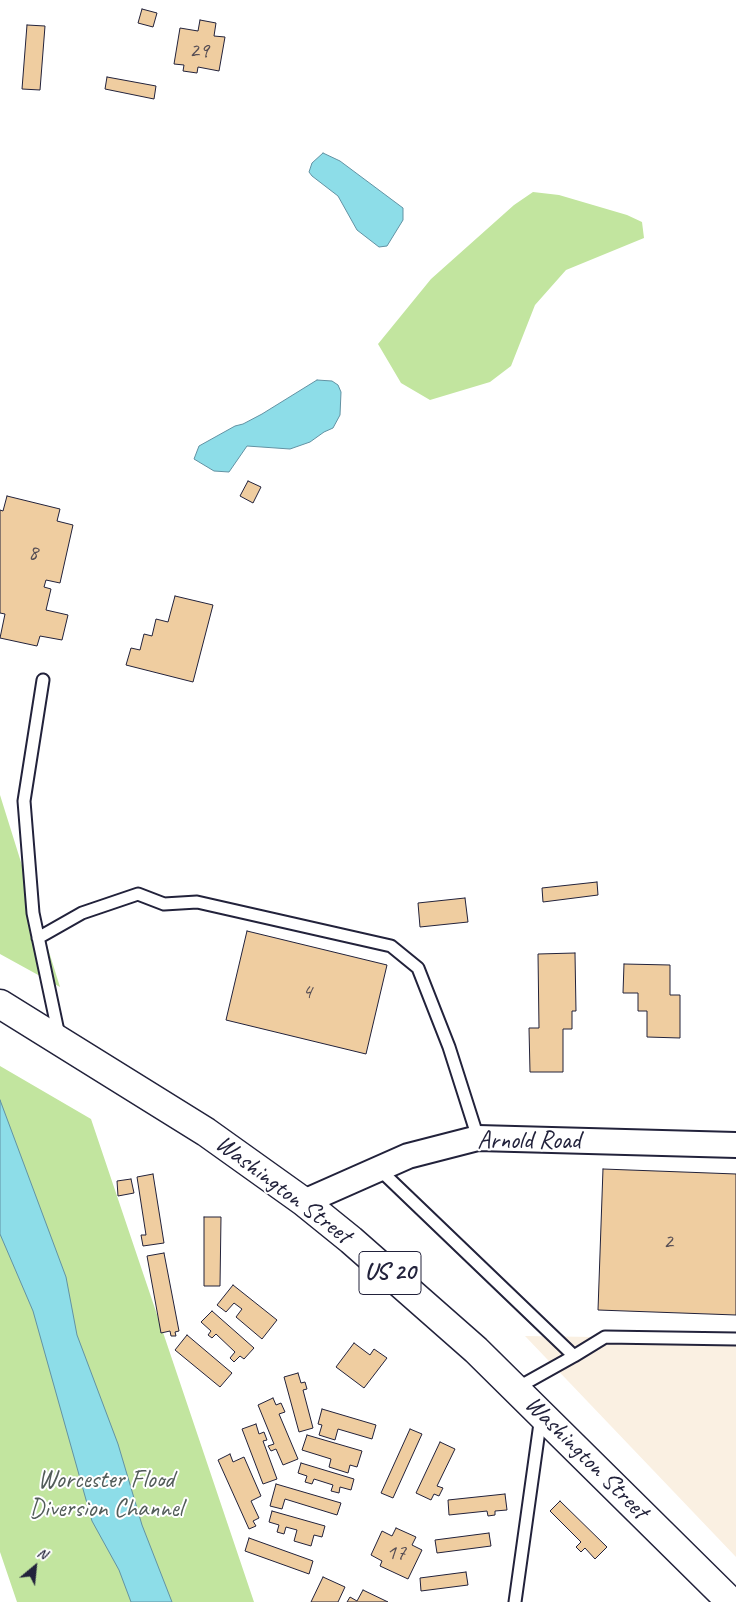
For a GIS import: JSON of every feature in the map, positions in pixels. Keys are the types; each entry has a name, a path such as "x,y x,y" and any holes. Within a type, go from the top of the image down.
{"main road":[{"name":"Washington Street","path":"0,1004 199,1127 304,1202 398,1280 515,1389 732,1602"}],"street":[{"name":"Arnold Road","path":"304,1202 408,1156 478,1138 736,1145"}],"lane":[{"path":"44,680 24,801 33,913 60,1040"},
{"path":"38,938 82,913 138,894 164,904 197,902 391,946 418,968 449,1047 478,1138"},
{"path":"379,1169 574,1356"},
{"path":"515,1389 605,1337 736,1339"},
{"path":"516,1602 541,1414"}],"shaded area":[{"path":"525,1336 736,1339 736,1557"}],"green space":[{"path":"533,192 559,195 627,215 642,222 644,238 566,270 535,305 511,366 490,382 430,400 401,383 378,344 431,279 514,205"},
{"path":"0,795 60,987 0,954"},
{"name":"Worcester Flood Diversion Channel","path":"0,1066 91,1119 254,1602 17,1602 0,1552"}],"water":[{"path":"323,153 340,161 403,208 403,220 387,246 379,247 357,230 338,196 309,172 312,163"},
{"path":"317,380 332,381 338,385 341,392 340,415 333,428 310,442 290,449 247,446 229,472 214,471 194,459 199,446 235,426 262,414"},
{"path":"0,1100 66,1277 77,1335 118,1444 142,1525 172,1602 131,1602 119,1570 92,1521 33,1311 0,1234"}],"building":[{"path":"142,9 157,13 153,27 138,23"},
{"path":"200,20 216,23 214,36 225,37 219,71 198,67 197,73 183,71 184,65 174,64 180,28 198,31"},
{"path":"27,25 45,26 40,90 22,89"},
{"path":"107,77 156,86 154,99 105,89"},
{"path":"248,481 261,487 253,503 240,496"},
{"path":"7,496 60,509 57,521 73,525 60,583 46,580 44,587 51,589 46,610 68,615 62,640 40,636 37,646 0,638 5,614 0,613 0,510 3,511"},
{"path":"175,596 213,605 193,682 126,665 131,648 140,650 144,634 152,636 156,619 168,622"},
{"path":"597,882 598,895 543,902 542,888"},
{"path":"465,898 468,922 420,927 418,903"},
{"path":"247,931 387,965 366,1054 226,1020"},
{"path":"575,953 576,1011 572,1011 572,1029 563,1029 563,1072 530,1072 529,1028 539,1028 538,954"},
{"path":"624,964 670,965 670,995 680,995 680,1038 647,1037 647,1011 638,1011 638,993 623,993"},
{"path":"603,1169 736,1174 736,1315 598,1310"},
{"path":"153,1174 164,1243 143,1246 141,1235 146,1235 137,1177"},
{"path":"131,1179 134,1193 118,1196 117,1181"},
{"path":"204,1217 221,1217 220,1286 204,1286"},
{"path":"164,1253 179,1331 175,1332 176,1336 171,1336 170,1331 161,1333 147,1256"},
{"path":"233,1285 277,1320 262,1339 236,1317 242,1309 234,1303 226,1312 217,1305"},
{"path":"212,1311 254,1348 244,1359 240,1356 234,1362 230,1358 235,1352 216,1334 212,1338 208,1335 211,1331 201,1322"},
{"path":"187,1335 232,1373 220,1387 175,1350"},
{"path":"354,1343 370,1355 374,1349 387,1358 364,1388 336,1367"},
{"path":"298,1373 301,1383 305,1382 307,1389 303,1390 313,1428 299,1432 284,1377"},
{"path":"273,1398 276,1405 281,1403 285,1412 279,1414 298,1459 283,1465 276,1449 271,1451 268,1446 274,1444 258,1405"},
{"path":"322,1409 376,1425 372,1439 338,1429 335,1440 319,1435 322,1425 318,1424"},
{"path":"256,1424 259,1434 264,1432 267,1440 263,1441 277,1479 263,1484 242,1429"},
{"path":"410,1429 422,1434 393,1498 381,1493"},
{"path":"307,1435 362,1451 357,1467 350,1465 348,1473 329,1467 331,1459 302,1450"},
{"path":"440,1442 455,1449 437,1486 443,1488 439,1496 434,1494 431,1500 416,1493"},
{"path":"230,1454 233,1462 244,1457 261,1496 251,1501 259,1518 253,1521 256,1526 249,1529 218,1460"},
{"path":"301,1463 354,1479 351,1490 340,1487 339,1493 331,1491 333,1485 314,1479 312,1484 305,1482 307,1476 298,1473"},
{"path":"276,1484 341,1503 337,1515 285,1499 282,1509 270,1506"},
{"path":"505,1494 507,1510 495,1511 495,1515 488,1516 487,1511 449,1515 448,1500"},
{"path":"560,1501 607,1547 595,1559 585,1548 581,1552 576,1547 581,1542 550,1511"},
{"path":"272,1511 325,1526 322,1537 314,1535 311,1546 294,1541 297,1530 286,1527 284,1534 277,1532 279,1525 269,1522"},
{"path":"396,1528 416,1537 412,1545 422,1550 408,1579 380,1566 382,1561 371,1555 382,1531 392,1536"},
{"path":"489,1533 491,1546 437,1553 435,1540"},
{"path":"249,1538 313,1561 309,1574 245,1551"},
{"path":"466,1572 468,1585 421,1591 420,1578"},
{"path":"323,1577 345,1587 338,1602 311,1602"},
{"path":"363,1590 388,1602 347,1602 350,1597 357,1601"}]}
